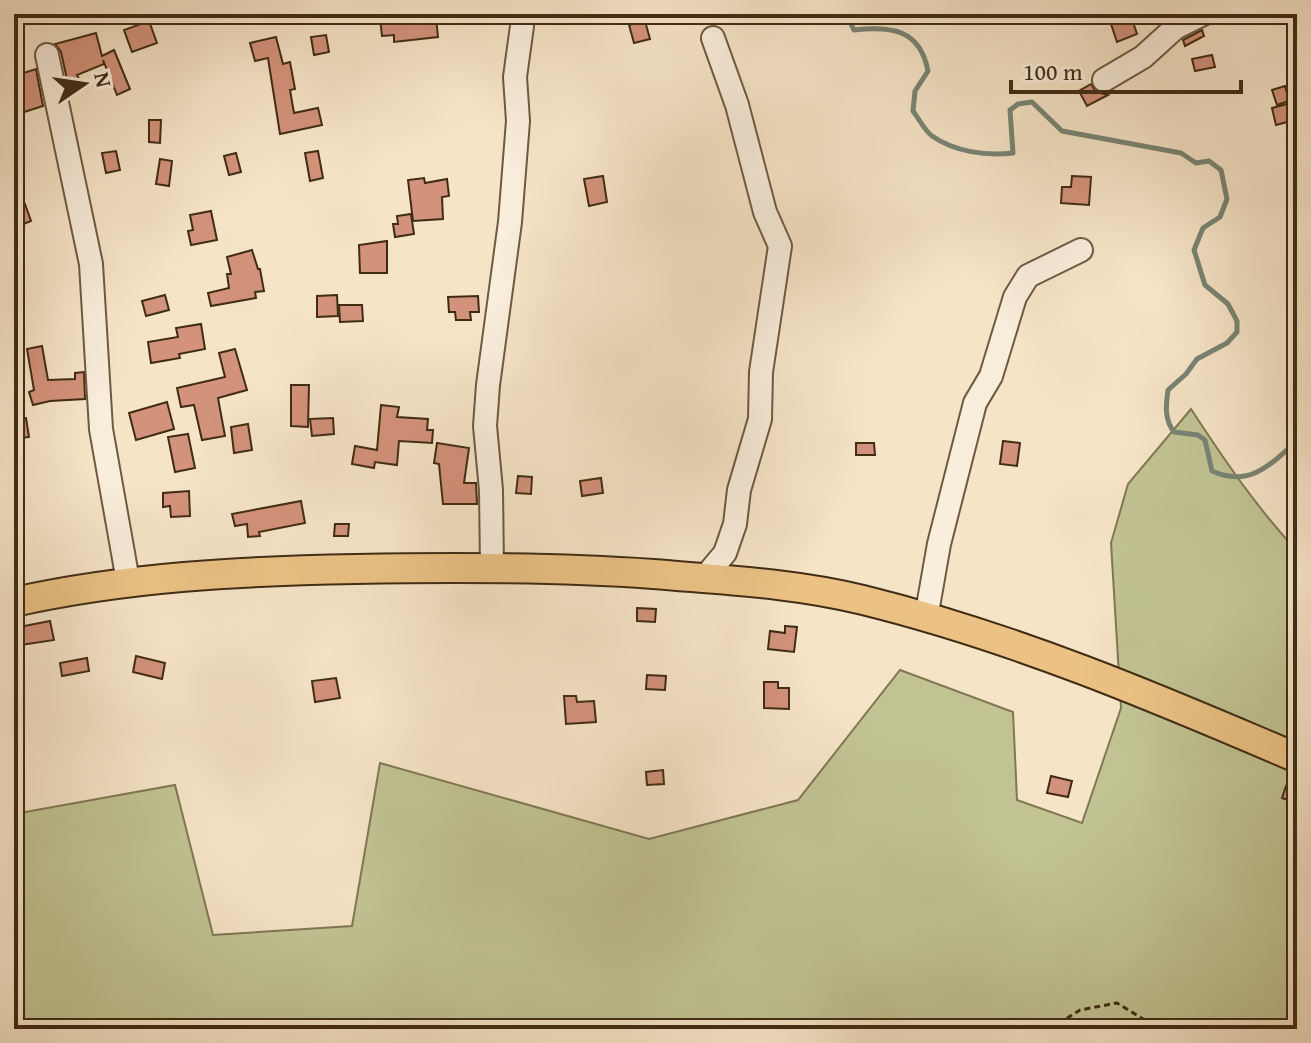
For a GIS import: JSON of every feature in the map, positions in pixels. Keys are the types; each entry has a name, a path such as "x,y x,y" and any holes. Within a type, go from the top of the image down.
{"main road":[{"path":"14,602 128,581 266,570 584,569 704,578 815,591 861,599 1033,650 1152,696 1297,758"}],"street":[{"path":"1104,80 1143,57 1175,28 1203,14"},
{"path":"492,568 491,490 485,426 510,222 518,121 515,77 522,26"},
{"path":"704,578 725,553 760,419 761,372 780,246 765,212 737,105 713,38"},
{"path":"47,55 91,264 101,429 128,581"},
{"path":"926,618 939,544 975,403 991,376 1015,297 1028,276 1081,250"}],"path":[{"path":"1050,1029 1080,1010 1117,1003 1154,1029"}],"green space":[{"path":"1191,409 1241,482 1297,551 1297,1029 14,1029 14,814 175,785 213,935 352,926 380,763 649,839 798,800 900,670 1013,712 1017,800 1082,823 1121,708 1111,543 1128,484"}],"building":[{"path":"405,15 406,20 436,17 438,37 394,42 394,35 382,36 380,18"},
{"path":"1131,16 1137,34 1117,42 1111,24"},
{"path":"149,21 157,43 132,52 124,30"},
{"path":"645,21 650,39 634,43 629,25"},
{"path":"1202,30 1204,36 1185,46 1183,40"},
{"path":"96,33 102,56 114,50 130,89 117,95 103,60 104,64 77,75 83,87 70,93 61,52 55,44"},
{"path":"326,35 329,52 314,55 311,37"},
{"path":"276,37 283,64 290,62 295,89 290,90 294,113 318,108 322,125 280,134 268,58 255,61 250,43"},
{"path":"1212,55 1215,67 1195,71 1192,59"},
{"path":"36,69 43,106 18,114 14,100 14,76"},
{"path":"1091,84 1096,92 1108,95 1087,106 1079,91"},
{"path":"1285,86 1289,101 1277,105 1272,90"},
{"path":"1287,104 1291,121 1276,125 1272,108"},
{"path":"149,120 161,120 160,143 149,142"},
{"path":"116,151 120,170 106,173 102,153"},
{"path":"318,151 323,178 310,181 305,153"},
{"path":"236,153 241,172 229,175 224,156"},
{"path":"160,159 172,161 169,186 156,184"},
{"path":"603,176 607,202 589,206 584,179"},
{"path":"1072,176 1091,177 1089,205 1061,203 1062,187 1071,187"},
{"path":"424,178 425,183 447,179 449,196 442,197 443,219 413,221 408,180"},
{"path":"25,204 31,221 14,228 14,208"},
{"path":"211,211 217,240 191,245 188,231 193,230 190,215"},
{"path":"411,214 414,234 395,237 393,224 398,224 397,216"},
{"path":"387,241 387,273 360,273 359,245"},
{"path":"252,250 264,291 255,292 256,298 211,306 208,293 229,288 227,274 231,274 227,257"},
{"path":"165,295 169,310 146,316 142,301"},
{"path":"337,295 338,316 317,317 317,296"},
{"path":"478,296 479,312 470,312 471,320 456,320 455,312 449,312 448,297"},
{"path":"339,305 362,305 363,321 340,322"},
{"path":"201,324 205,349 179,354 180,358 151,363 148,342 178,337 176,328"},
{"path":"42,346 48,380 75,379 75,373 84,372 85,399 33,405 29,392 34,390 27,349"},
{"path":"235,349 247,390 218,398 225,436 202,440 194,405 181,407 177,388 225,377 219,353"},
{"path":"291,385 309,385 308,427 291,426"},
{"path":"167,402 174,429 136,440 129,413"},
{"path":"381,405 399,407 397,417 428,419 427,430 433,430 432,443 399,441 397,465 375,462 374,468 352,464 355,446 377,450"},
{"path":"26,418 29,437 14,439 14,419"},
{"path":"333,418 334,434 312,436 310,419"},
{"path":"248,424 252,450 234,453 231,427"},
{"path":"188,434 195,468 175,472 168,437"},
{"path":"1003,441 1020,443 1017,466 1000,464"},
{"path":"437,443 469,448 464,483 476,483 477,504 443,504 439,464 434,463"},
{"path":"856,443 874,443 875,455 856,455"},
{"path":"518,476 532,477 531,494 516,493"},
{"path":"601,478 603,493 582,496 580,481"},
{"path":"189,491 190,516 171,517 170,506 163,507 163,493"},
{"path":"301,501 305,523 248,537 247,524 235,526 232,514"},
{"path":"335,524 349,524 348,536 334,536"},
{"path":"637,608 656,609 655,622 637,621"},
{"path":"50,621 54,640 14,646 14,628"},
{"path":"785,626 797,627 794,652 768,649 770,631 785,633"},
{"path":"136,656 165,663 162,679 133,672"},
{"path":"87,658 89,671 62,676 60,663"},
{"path":"647,675 666,676 665,690 646,689"},
{"path":"336,678 340,698 315,702 312,681"},
{"path":"764,682 778,682 778,688 789,688 789,709 764,708"},
{"path":"564,696 576,696 577,702 594,701 596,722 566,724"},
{"path":"663,770 664,784 647,785 646,772"},
{"path":"1051,776 1072,781 1068,797 1047,793"},
{"path":"1286,786 1297,790 1297,803 1282,798"}],"waterway":[{"path":"846,14 854,30 892,30 902,33 918,46 928,71 915,91 913,111 929,134 951,146 982,153 1013,153 1010,110 1018,104 1032,102 1062,131 1181,153 1196,163 1209,161 1221,170 1227,199 1220,217 1203,228 1194,250 1205,285 1228,304 1237,321 1237,332 1227,343 1197,359 1168,390 1167,417 1174,432 1198,435 1205,440 1212,471 1225,476 1238,477 1259,471 1297,441"}]}
